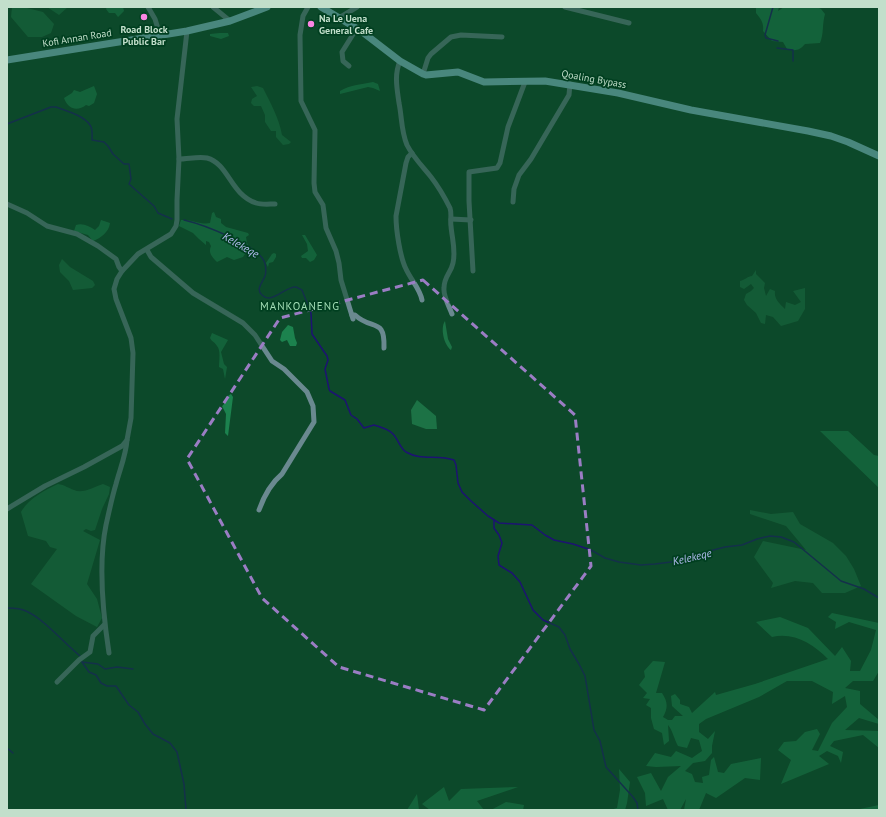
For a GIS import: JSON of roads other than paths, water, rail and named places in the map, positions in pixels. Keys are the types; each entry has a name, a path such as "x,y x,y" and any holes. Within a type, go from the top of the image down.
{"main road":[{"name":"Kofi Annan Road","path":"7,60 187,31 230,21 267,7"},
{"path":"321,7 357,28 400,61 423,74"},
{"name":"Qoaling Bypass","path":"423,74 458,72 484,82 545,81 618,92 691,110 819,134 848,142 879,156"}],"street":[{"path":"148,7 155,19 160,35"},
{"path":"213,7 230,21"},
{"path":"308,7 303,16 300,35 301,100 315,130 315,192 322,205 326,228 336,251 341,280 353,317 354,315 365,323 377,325 382,329 384,336 384,348"},
{"path":"339,18 357,7"},
{"path":"565,7 629,23"},
{"path":"349,66 343,61 342,52 357,28"},
{"path":"109,653 104,625 102,585 105,527 115,486 127,448 131,418 133,353 129,329 116,299 114,289 117,279 122,271 138,254 147,250 171,234 176,226 179,159 177,119 187,31"},
{"path":"423,74 428,58 431,54 451,38 461,35 502,37"},
{"path":"400,61 397,68 396,80 400,105 401,126 412,153 434,181 450,210 454,255 450,271 446,276 443,290 452,314"},
{"path":"473,271 468,178 469,172 497,168 500,163 508,127 525,82"},
{"path":"513,202 514,189 519,175 531,159 569,95 570,84"},
{"path":"412,153 408,157 406,163 396,216 396,225 403,261 412,281 420,291 422,300"},
{"path":"179,159 206,158 216,162 223,168 232,184 242,195 257,203 275,204"},
{"path":"7,204 27,213 47,226 77,234 98,246 116,259 122,271"},
{"path":"451,219 471,220"},
{"path":"147,250 151,257 193,293 243,323 255,335 272,360 284,369 307,392 312,406 314,422 282,474 274,480 269,487 259,510"},
{"path":"7,509 34,492 122,446 127,440"},
{"path":"57,682 79,660 90,652 93,636 104,625"}],"waterway":[{"path":"773,7 765,35 766,38 778,41"},
{"path":"777,48 793,50 793,61"},
{"name":"Kelekeqe","path":"7,124 51,107 56,107 79,116 91,127 92,140 104,142 113,154 124,164 129,164 131,179 129,184 154,206 158,213 172,219"},
{"name":"Kelekeqe","path":"184,220 216,231 243,243 261,257 266,267 265,276 259,288 262,295 270,298 274,297 292,287 302,290 311,313 312,334 327,356 328,360 325,369 330,391 345,400 351,415 357,419 364,428 374,425 384,428 395,436 406,452 412,455 442,457 454,460 458,483 462,492 488,516 499,523 532,525 554,540 591,550 605,558 619,562 641,565 671,562 725,547 742,545 770,536 781,537 794,542 841,581 864,589 879,598"},
{"name":"Kelekeqe","path":"494,520 494,528 502,543 498,556 499,565 512,573 520,582 533,610 543,620 559,627 565,635 570,649 585,676 594,730 600,741 606,767 633,797 637,803 638,810"},
{"path":"7,608 21,609 33,614 80,656"},
{"path":"82,662 89,672 96,675 101,683 107,686 116,686 129,705 138,712 153,734 170,743 177,752 184,784 186,810"},
{"path":"82,662 98,664 105,669 117,667 133,669"},
{"path":"7,748 13,753"}],"place":[{"name":"Road Block Public Bar","path":"144,17"},
{"name":"Na Le Uena General Cafe","path":"311,24"}],"district":[{"name":"MANKOANENG","path":"300,306"}]}
